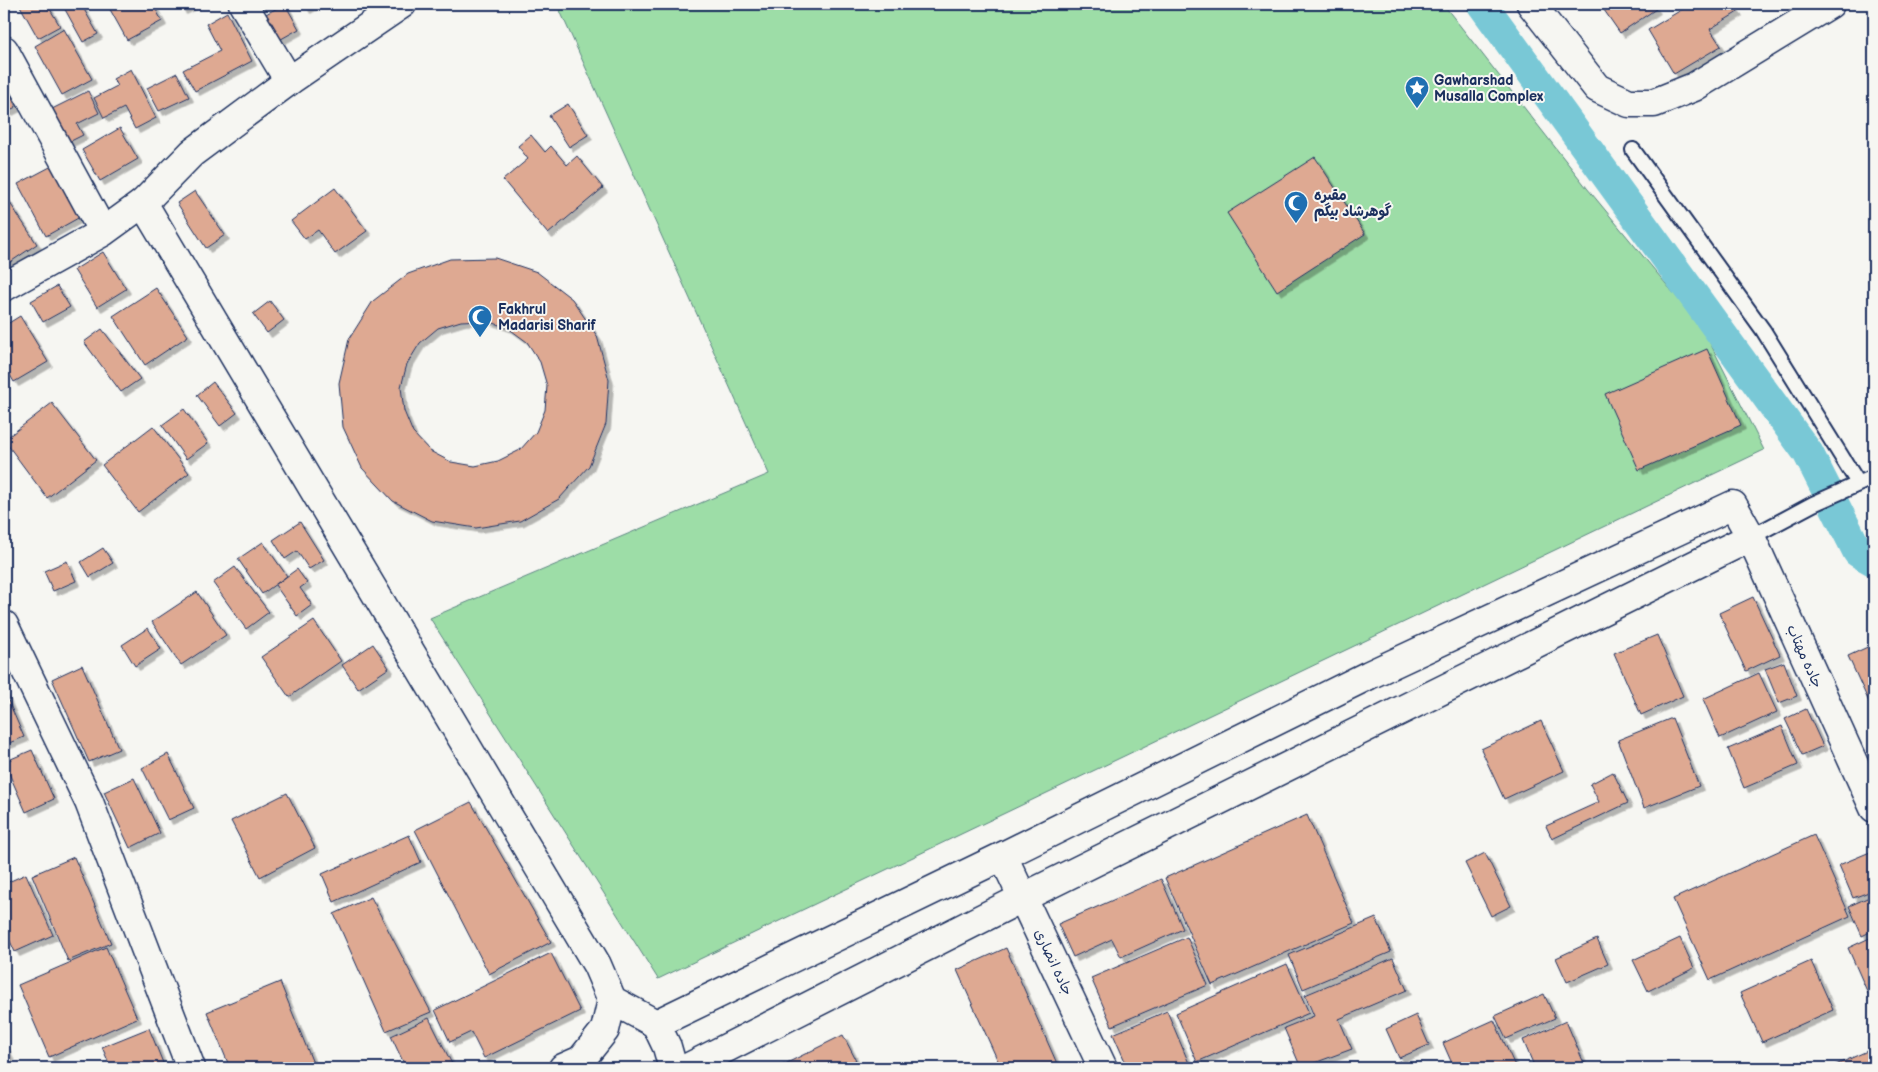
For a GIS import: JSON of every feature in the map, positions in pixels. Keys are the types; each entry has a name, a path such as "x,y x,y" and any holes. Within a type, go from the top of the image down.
{"street":[{"path":"243,4 289,81"},
{"path":"4,287 103,232 143,203 192,153 289,81 402,4"},
{"path":"1531,4 1598,88 1629,103 1654,104 1694,87 1830,4"},
{"path":"4,50 103,232"},
{"path":"143,203 597,965 612,1000 605,1030 581,1060 563,1068"},
{"name":"جاده مهتاب","path":"1004,856 1369,675 1733,505 1751,537 1874,808"},
{"path":"687,1068 1024,897 1751,537"},
{"path":"4,625 89,802 191,1068"},
{"path":"656,1024 1004,856"},
{"name":"جاده انصاری","path":"1004,856 1104,1068"},
{"path":"612,1000 656,1024 667,1047 672,1068"}],"lane":[{"path":"1633,150 1763,330 1858,484"},
{"path":"1751,537 1813,504 1874,478"}],"green space":[{"path":"557,4 1443,4 1587,188 1703,329 1764,450 658,979 430,618 769,474"}],"building":[{"path":"19,4 47,4 60,26 38,38"},
{"path":"62,4 81,4 98,34 83,42"},
{"path":"107,4 153,4 162,21 127,40"},
{"path":"179,4 194,4 182,10"},
{"path":"285,4 299,29 274,43 260,17"},
{"path":"303,4 315,4 306,9"},
{"path":"1614,4 1652,4 1656,9 1620,33 1604,10"},
{"path":"1691,4 1733,4 1738,12 1710,29 1721,46 1674,74 1648,30"},
{"path":"227,12 252,61 195,91 183,70 220,51 206,24"},
{"path":"64,29 92,79 62,95 35,46"},
{"path":"131,69 156,118 135,129 124,108 104,118 94,98 117,86 113,79"},
{"path":"177,73 189,97 159,111 147,88"},
{"path":"4,81 16,107 4,113"},
{"path":"88,91 99,113 77,124 83,135 69,142 52,109"},
{"path":"568,104 588,135 569,147 549,116"},
{"path":"120,128 138,159 100,181 82,150"},
{"path":"531,135 545,152 551,146 567,165 577,156 603,188 548,234 503,180 528,159 518,146"},
{"name":"مقبره گوهرشاد بیگم","path":"1315,157 1365,234 1277,291 1227,213"},
{"path":"52,166 80,217 46,236 18,184"},
{"path":"335,188 367,231 335,254 318,230 305,239 291,221"},
{"path":"195,191 225,235 206,248 177,203"},
{"path":"4,194 37,244 6,265 4,261"},
{"path":"103,252 126,289 97,307 74,270"},
{"path":"495,258 537,272 572,299 597,336 609,380 606,424 589,466 559,499 520,521 476,528 432,521 393,501 362,468 343,427 339,383 349,339 373,301 408,274 450,259","holes":["485,320 508,328 527,342 540,362 547,386 545,410 536,432 520,450 498,461 475,466 451,462 430,451 413,433 404,411 401,387 407,364 420,343 438,328 461,321"]},
{"path":"57,286 70,307 43,322 31,301"},
{"path":"156,288 188,336 145,365 113,316"},
{"path":"270,301 284,320 267,333 253,314"},
{"path":"20,316 48,362 14,382 4,365 4,326"},
{"path":"102,329 140,379 121,392 84,342"},
{"path":"1707,349 1741,425 1639,470 1605,394"},
{"path":"213,382 237,413 220,426 197,395"},
{"path":"52,403 96,460 47,498 4,440"},
{"path":"184,409 208,443 186,459 162,425"},
{"path":"153,426 189,473 138,512 102,465"},
{"path":"300,522 324,560 309,569 297,551 285,559 273,540"},
{"path":"263,542 287,576 262,594 238,559"},
{"path":"103,548 113,563 90,577 81,562"},
{"path":"67,561 76,581 53,591 44,571"},
{"path":"235,567 269,612 246,629 213,583"},
{"path":"297,569 307,583 300,588 312,605 297,616 275,585"},
{"path":"197,592 226,635 181,665 152,622"},
{"path":"1753,597 1780,655 1746,671 1719,613"},
{"path":"314,621 341,661 289,697 261,657"},
{"path":"148,628 161,649 135,666 122,645"},
{"path":"1657,635 1683,696 1641,715 1614,653"},
{"path":"373,644 389,668 358,689 342,665"},
{"path":"1874,644 1874,713 1848,656"},
{"path":"1784,662 1797,696 1779,703 1765,669"},
{"path":"82,665 119,749 89,762 52,679"},
{"path":"1759,673 1777,712 1720,738 1703,699"},
{"path":"4,691 24,737 4,745"},
{"path":"1806,709 1823,746 1802,755 1785,719"},
{"path":"1672,718 1699,786 1644,808 1618,740"},
{"path":"1541,721 1564,771 1504,799 1481,749"},
{"path":"1782,726 1798,765 1744,788 1728,749"},
{"path":"32,750 54,799 26,812 4,762"},
{"path":"168,754 194,808 168,820 142,768"},
{"path":"1613,772 1628,803 1552,839 1546,826 1599,802 1590,784"},
{"path":"134,778 160,833 130,848 104,792"},
{"path":"287,793 315,848 260,877 231,821"},
{"path":"471,802 551,942 489,974 415,830"},
{"path":"1307,815 1354,923 1212,985 1165,878"},
{"path":"409,835 421,862 334,902 322,874"},
{"path":"1814,835 1850,916 1710,980 1673,899"},
{"path":"1870,852 1874,863 1874,890 1853,898 1839,865"},
{"path":"1485,853 1511,906 1491,916 1465,863"},
{"path":"74,857 111,943 68,961 32,875"},
{"path":"26,874 53,935 15,952 4,928 4,884"},
{"path":"1161,879 1183,929 1121,957 1112,939 1073,957 1058,924"},
{"path":"1874,895 1874,930 1862,936 1849,906"},
{"path":"371,897 431,1012 386,1031 334,914"},
{"path":"1376,918 1391,952 1303,989 1289,955"},
{"path":"1874,936 1874,1007 1848,948"},
{"path":"1187,937 1208,985 1112,1026 1091,978"},
{"path":"1680,938 1694,968 1648,991 1633,960"},
{"path":"1597,939 1608,964 1567,982 1556,958"},
{"path":"106,947 137,1018 49,1057 18,985"},
{"path":"1006,948 1059,1068 1001,1068 957,970"},
{"path":"551,953 580,1011 484,1058 471,1032 450,1042 435,1010"},
{"path":"1393,958 1407,990 1339,1019 1352,1049 1301,1068 1284,1028 1314,1016 1305,995"},
{"path":"1811,961 1833,1010 1762,1042 1740,993"},
{"path":"1287,964 1309,1013 1197,1062 1176,1013"},
{"path":"280,982 315,1068 230,1068 207,1012"},
{"path":"1544,994 1555,1018 1506,1039 1495,1016"},
{"path":"1167,1011 1191,1068 1128,1068 1113,1034"},
{"path":"1416,1015 1429,1045 1399,1058 1386,1029"},
{"path":"429,1018 454,1068 406,1068 391,1036"},
{"path":"1494,1020 1516,1068 1454,1068 1443,1043"},
{"path":"1566,1021 1586,1068 1535,1068 1523,1040"},
{"path":"149,1028 165,1068 111,1068 102,1047"},
{"path":"843,1035 856,1060 840,1068 777,1068"},
{"path":"4,1042 10,1057 4,1060"},
{"path":"1874,1048 1874,1068 1829,1068"},
{"path":"1400,1061 1403,1068 1385,1068"}],"waterway":[{"path":"1482,4 1808,453 1858,552 1874,561"}],"place":[{"name":"Gawharshad Musalla Complex","path":"1417,109"},
{"name":"مقبره گوهرشاد بیگم","path":"1296,224"},
{"name":"Fakhrul Madarisi Sharif","path":"480,338"}]}
